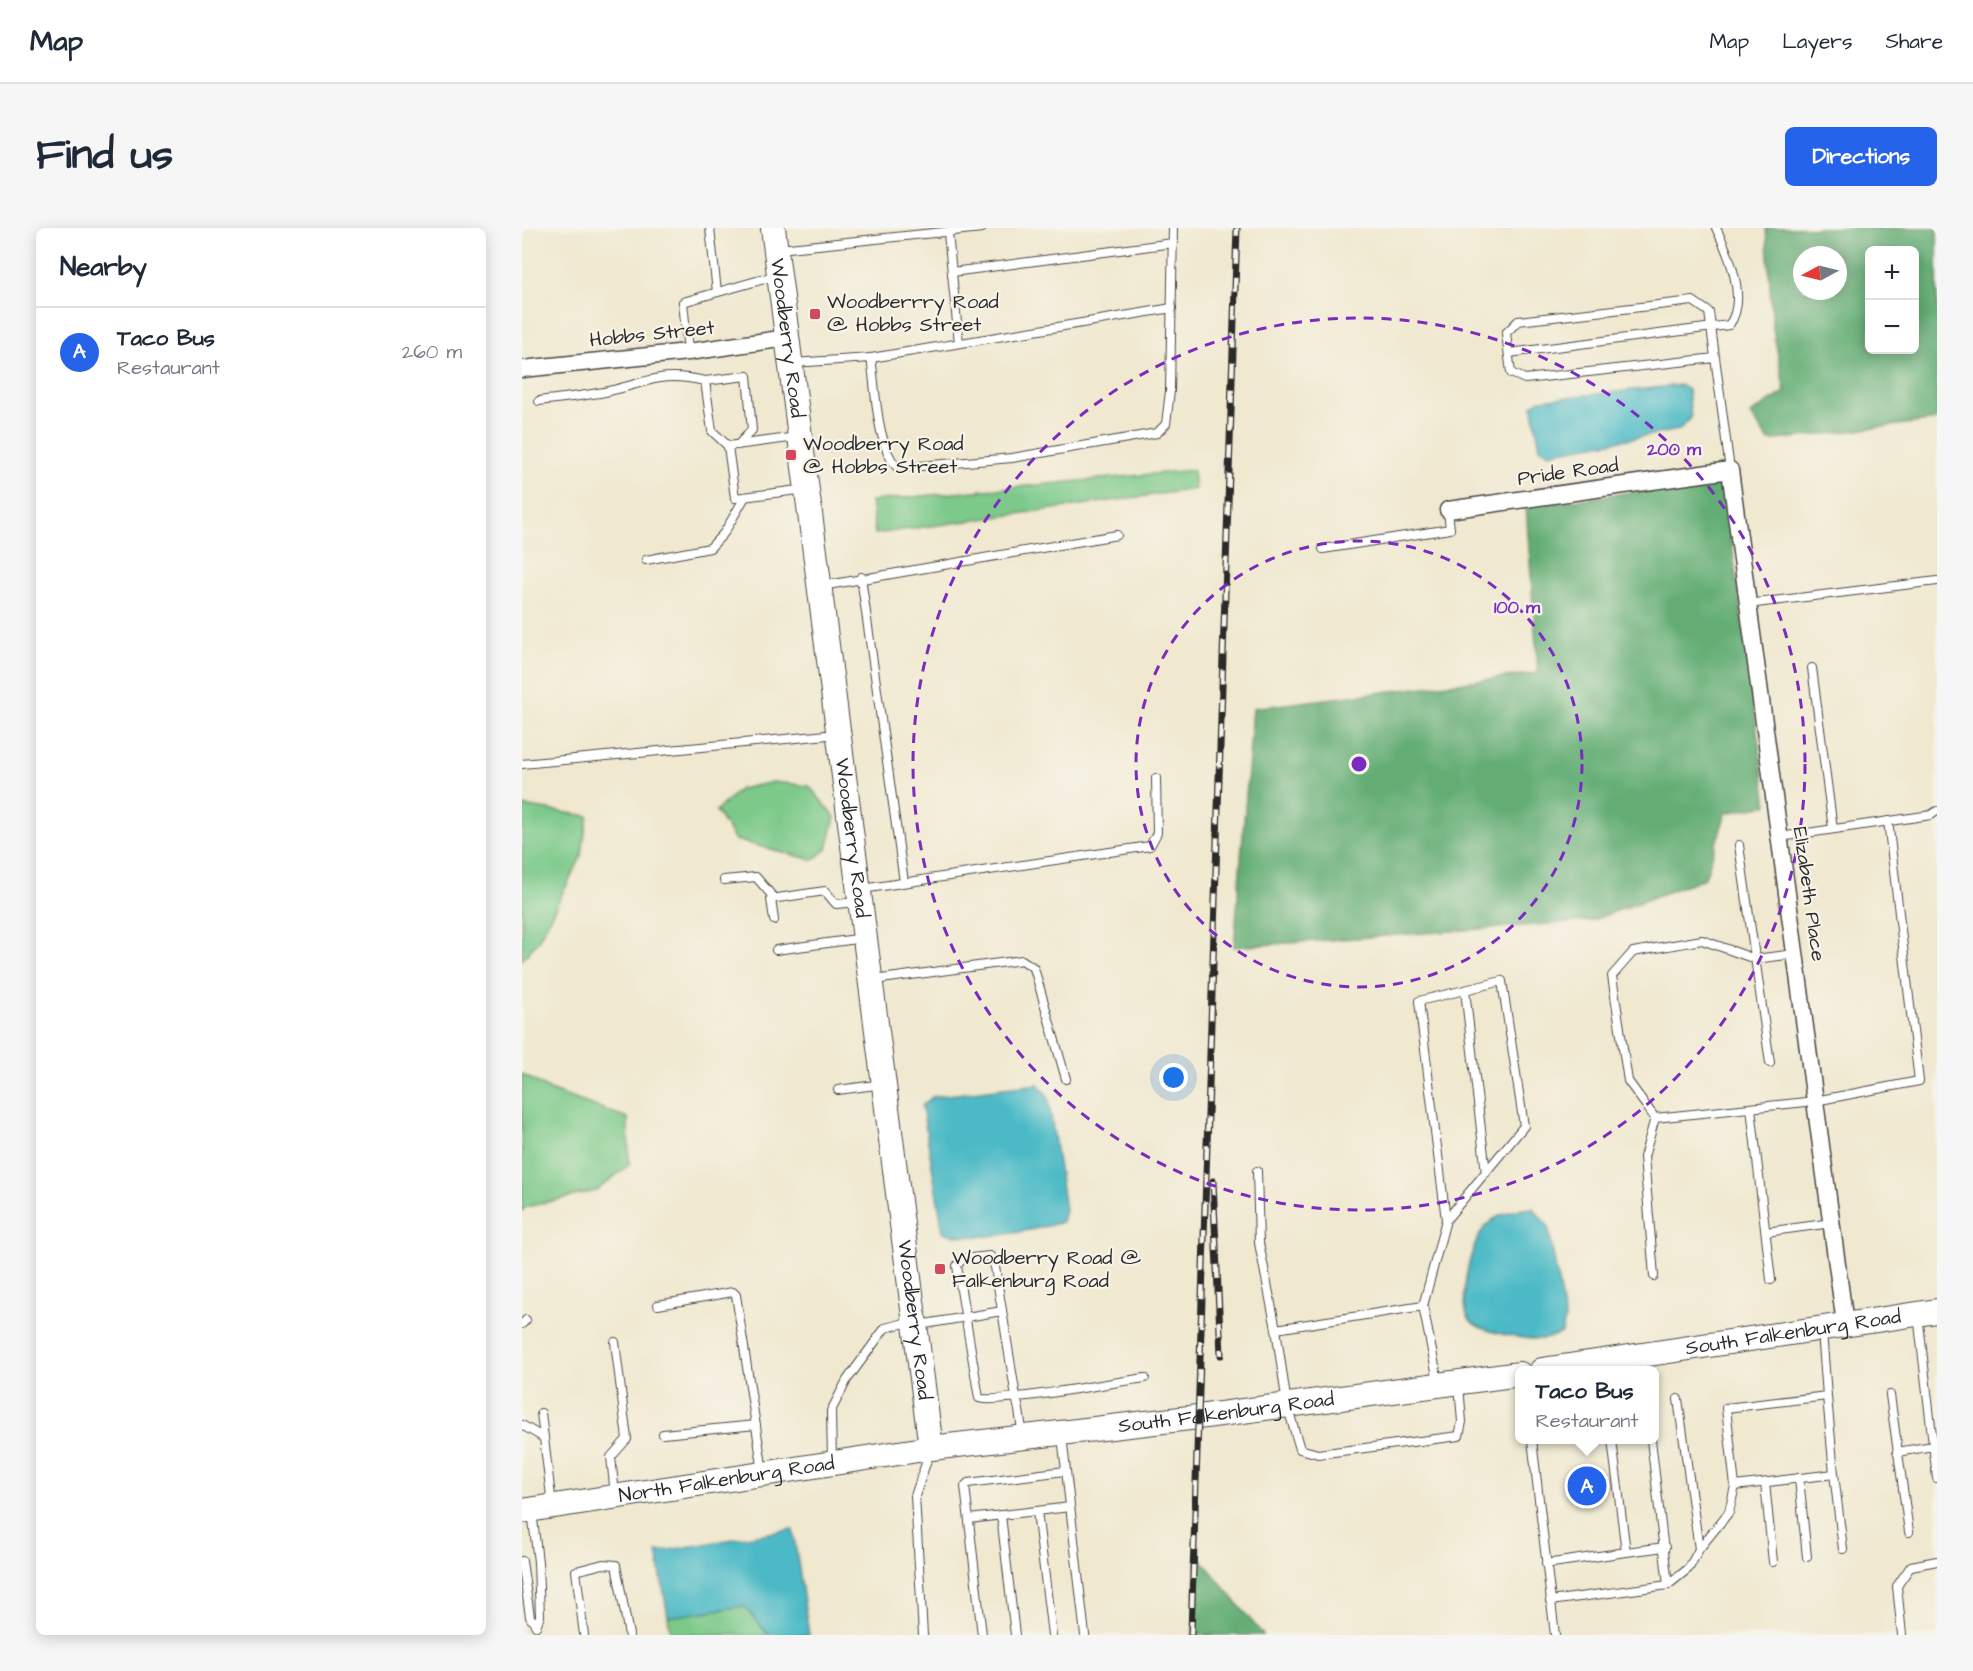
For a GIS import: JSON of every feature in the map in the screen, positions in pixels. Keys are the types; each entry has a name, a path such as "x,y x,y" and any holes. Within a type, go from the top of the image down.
{"street":[{"name":"Woodberry Road","path":"774,238 931,1448"},
{"name":"Hobbs Street","path":"522,369 688,352 787,338"},
{"name":"Pride Road","path":"1448,510 1730,470"},
{"name":"Elizabeth Place","path":"1730,470 1845,1324"},
{"name":"South Falkenburg Road","path":"1603,1366 1845,1324 1928,1313"},
{"name":"South Falkenburg Road","path":"931,1448 1515,1375"},
{"name":"North Falkenburg Road","path":"535,1509 931,1448"}],"lane":[{"path":"710,228 717,292"},
{"path":"774,238 948,233 982,228"},
{"path":"871,358 884,444 898,468 1012,458 1157,433 1166,424 1170,391 1173,228"},
{"path":"1509,353 1729,325 1737,315 1737,307 1727,251 1716,228"},
{"path":"948,233 959,343"},
{"path":"952,272 1173,243"},
{"path":"688,352 683,302 778,275"},
{"path":"1715,358 1525,379 1511,373 1506,333 1518,321 1693,301 1709,312 1730,470"},
{"path":"790,363 871,358 1172,308"},
{"path":"539,401 609,391 651,378 682,376 705,381 747,376 752,430 733,445"},
{"path":"705,381 712,431 733,445 800,437"},
{"path":"733,445 735,498 806,489"},
{"path":"646,560 710,548 724,533 745,497"},
{"path":"1323,549 1450,529 1448,510"},
{"path":"819,587 861,577 1117,535"},
{"path":"861,577 904,882"},
{"path":"1748,604 1937,580"},
{"path":"1812,668 1833,829"},
{"path":"522,764 838,734"},
{"path":"774,920 771,899 774,898 825,891 836,904 904,882 1150,846 1157,833 1156,778"},
{"path":"1780,837 1935,814 1937,811"},
{"path":"1655,1118 1815,1101 1919,1081 1888,821"},
{"path":"1739,845 1770,1063"},
{"path":"724,880 756,877 774,898"},
{"path":"776,950 865,938"},
{"path":"1655,1118 1628,1081 1612,976 1633,952 1702,940 1755,959 1795,954"},
{"path":"870,981 1022,960 1029,963 1034,968 1066,1079"},
{"path":"1257,1171 1259,1243 1276,1329 1287,1405 1300,1449 1318,1454 1459,1436 1462,1422 1423,1306 1446,1220 1419,1001 1502,981 1524,1126 1446,1220"},
{"path":"1465,990 1486,1173"},
{"path":"838,1090 884,1083"},
{"path":"1751,1108 1771,1280"},
{"path":"1654,1276 1644,1156 1655,1118"},
{"path":"1766,1232 1832,1223"},
{"path":"1023,1437 1016,1396 1002,1311 993,1261 984,1255 962,1259 957,1266 979,1398 985,1401 1016,1396 1145,1378"},
{"path":"658,1305 733,1292 736,1295 763,1473"},
{"path":"1276,1329 1423,1306"},
{"path":"832,1462 831,1411 847,1380 885,1328 1002,1311"},
{"path":"1928,1313 1933,1446 1937,1478"},
{"path":"1821,1328 1843,1549"},
{"path":"615,1342 627,1439 611,1457 615,1495"},
{"path":"1890,1395 1909,1532"},
{"path":"1550,1601 1668,1585 1689,1568 1699,1550 1730,1512 1735,1486 1726,1408 1827,1396"},
{"path":"1678,1399 1699,1550"},
{"path":"522,1561 531,1617 536,1626 540,1616 535,1509 544,1438 541,1413"},
{"path":"522,1425 544,1438"},
{"path":"663,1434 756,1425"},
{"path":"1061,1433 1085,1635"},
{"path":"1532,1444 1555,1635"},
{"path":"1612,1444 1626,1552"},
{"path":"1652,1444 1668,1585"},
{"path":"1897,1452 1933,1446"},
{"path":"923,1635 915,1496 931,1448"},
{"path":"982,1635 966,1486 968,1483 1065,1471"},
{"path":"1735,1486 1834,1474"},
{"path":"1799,1478 1807,1557"},
{"path":"1765,1483 1773,1562"},
{"path":"969,1519 1070,1507"},
{"path":"1037,1511 1052,1635"},
{"path":"1001,1515 1015,1635"},
{"path":"1546,1564 1665,1547"},
{"path":"1902,1635 1897,1586 1911,1566 1937,1561"},
{"path":"584,1635 576,1571 603,1564 616,1565 629,1635"}],"green space":[{"path":"1766,228 1937,228 1937,420 1769,441 1750,414 1785,392 1773,329"},
{"path":"1193,470 1195,489 875,534 871,501"},
{"path":"1723,479 1767,805 1726,813 1705,878 1590,921 1234,947 1253,708 1538,673 1526,507"},
{"path":"773,782 809,786 835,817 827,849 813,860 735,840 716,811 740,789"},
{"path":"522,806 588,816 581,857 538,941 522,960"},
{"path":"522,1074 552,1091 628,1118 629,1165 596,1191 526,1207 522,1211"},
{"path":"1197,1554 1263,1635 1193,1635"},
{"path":"744,1606 769,1635 671,1635 668,1617"}],"water":[{"path":"1681,385 1688,390 1691,418 1679,430 1548,453 1540,448 1532,405 1541,400"},
{"path":"1038,1084 1048,1096 1065,1210 1062,1222 1019,1232 986,1236 955,1235 943,1232 922,1106 932,1097"},
{"path":"1533,1208 1548,1226 1565,1319 1562,1333 1544,1339 1505,1335 1484,1329 1470,1320 1466,1311 1465,1284 1468,1269 1483,1229 1505,1213"},
{"path":"793,1529 809,1635 769,1635 744,1606 668,1617 657,1552"}],"railway":[{"path":"1191,1635 1237,228"},
{"path":"1213,1181 1221,1355"}],"place":[{"name":"Woodberrry Road @ Hobbs Street","path":"815,314"},
{"name":"Woodberry Road @ Hobbs Street","path":"791,455"},
{"name":"Woodberry Road @ Falkenburg Road","path":"940,1269"},
{"name":"Taco Bus","path":"1587,1486"}]}
